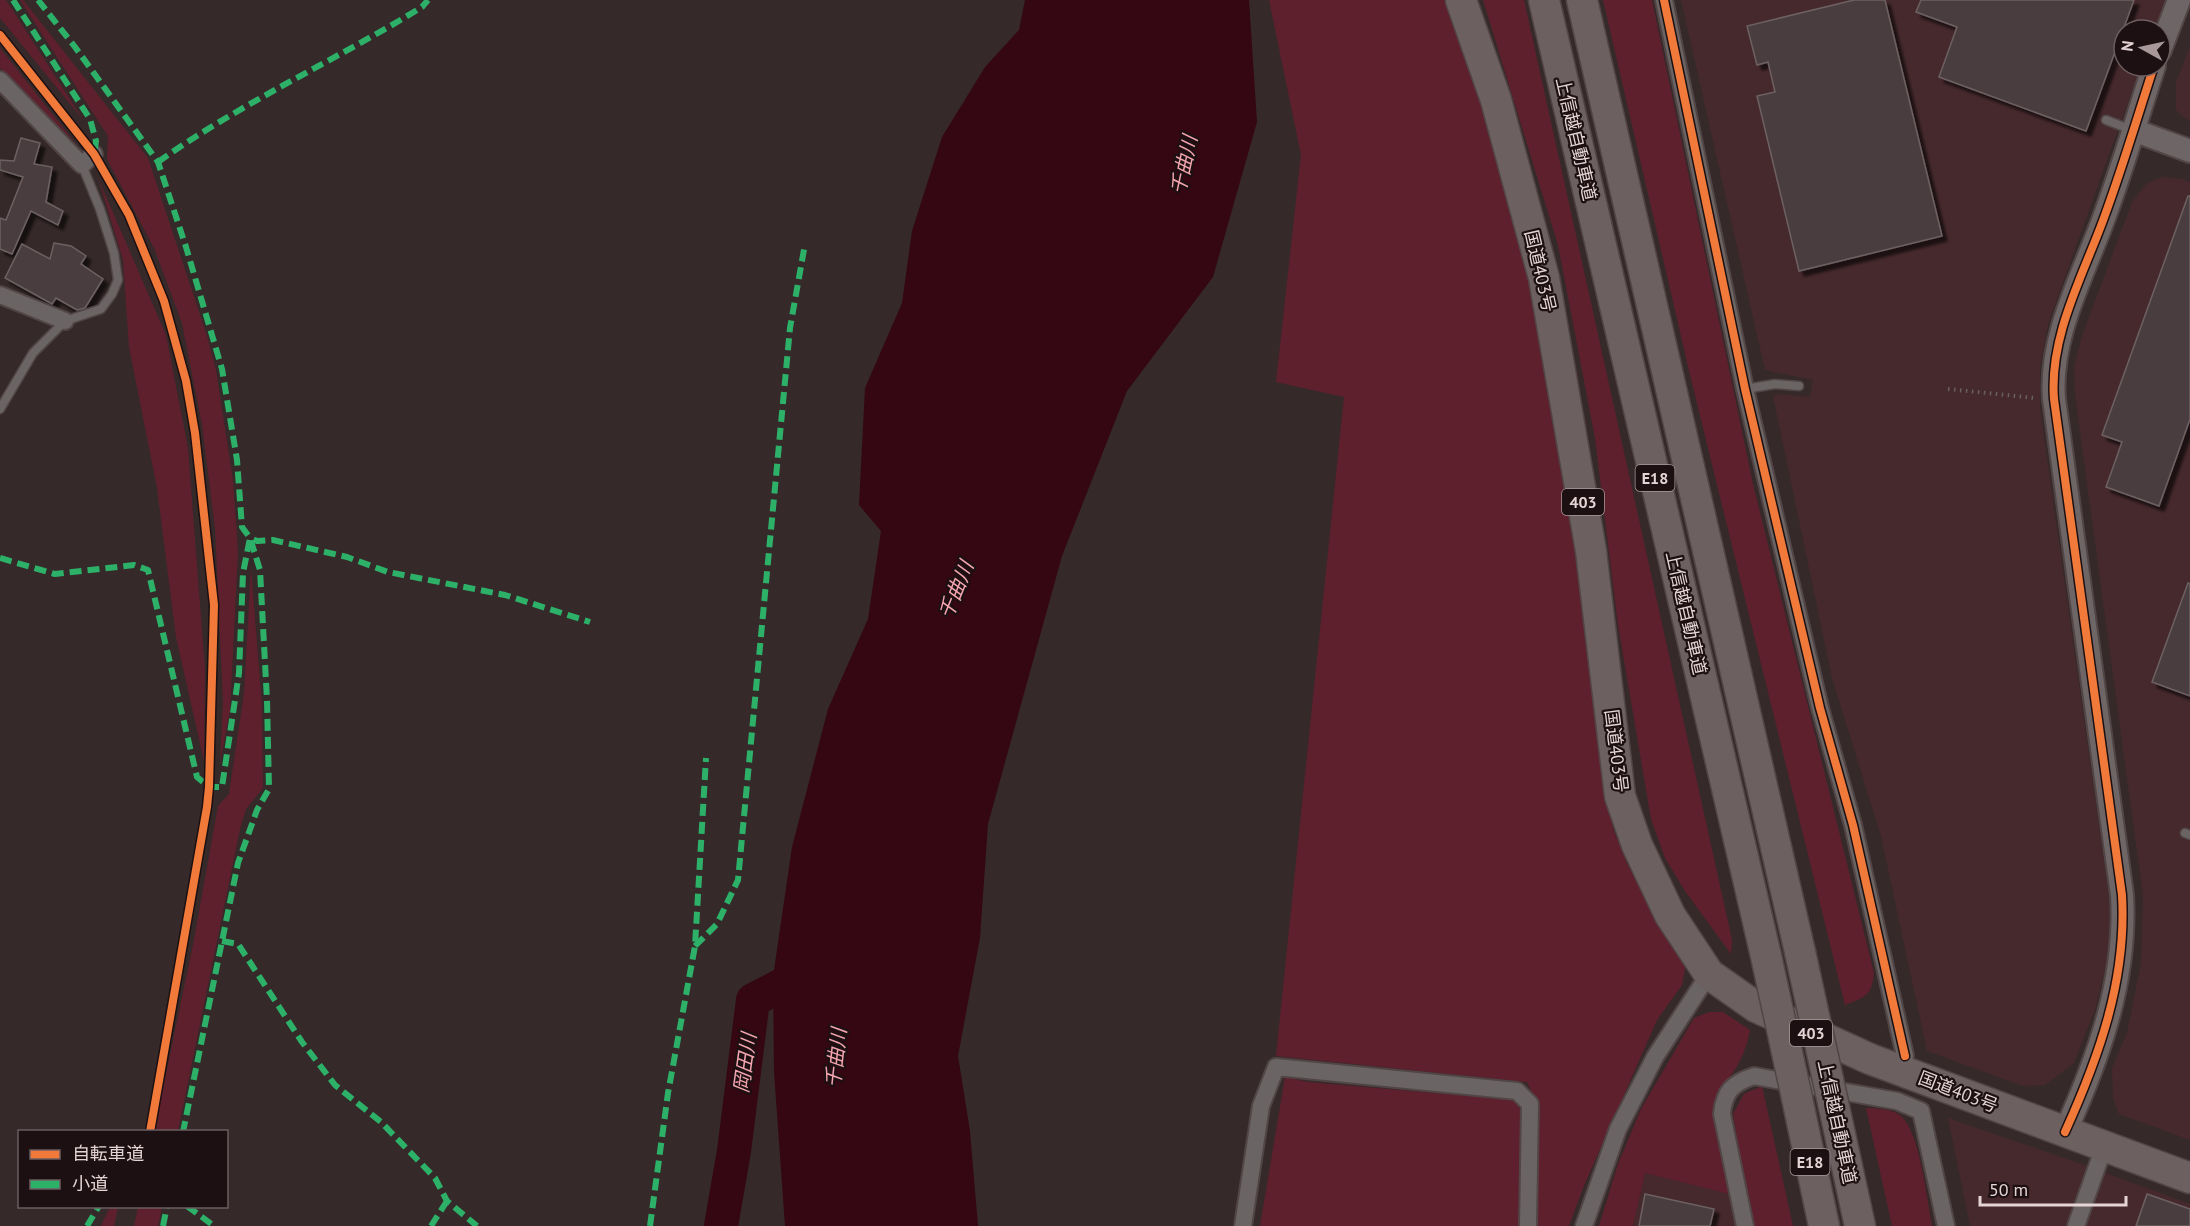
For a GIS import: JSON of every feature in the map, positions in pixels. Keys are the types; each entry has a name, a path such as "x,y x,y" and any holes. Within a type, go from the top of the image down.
{"highway":[{"name":"国道403号","path":"1461,0 1496,100 1544,278 1591,551 1620,796 1637,845 1670,915 1709,974 1756,1007 1870,1059 2190,1178"},
{"name":"上信越自動車道","path":"1544,0 1766,956 1824,1226"},
{"name":"上信越自動車道","path":"1582,0 1800,952 1860,1226"}],"street":[{"path":"1664,0 1744,389 1820,708 1853,825 1905,1056"},
{"path":"2172,18 2179,0"},
{"path":"2065,1132 2111,1011 2118,981 2124,925 2121,883 2054,399 2054,371 2064,323 2105,213 2150,78"},
{"path":"0,80 88,160"},
{"path":"2133,130 2190,151"},
{"path":"0,296 65,321"},
{"path":"1584,1226 1618,1129 1654,1057 1709,974"},
{"path":"1243,1226 1261,1106 1276,1067 1517,1091 1530,1104 1528,1226"},
{"path":"1745,1226 1722,1114 1724,1098 1741,1080 1754,1076 1897,1101 1921,1111 1946,1226"},
{"path":"2076,1226 2104,1147"}],"lane":[{"path":"2106,120 2133,130"},
{"path":"0,409 33,353 65,321 101,309 112,294 118,280 114,253 88,160"},
{"path":"1744,389 1775,384 1799,386"}],"path":[{"path":"1948,389 2054,399"}],"shaded area":[{"path":"0,0 6,0 84,121 0,18"},
{"path":"20,0 23,0 148,158 207,336 216,370 233,480 238,552 230,711 220,762 223,703 215,528 202,425 182,323 154,248 107,159 108,136"},
{"path":"1269,0 1448,0 1477,89 1538,314 1572,512 1613,829 1627,863 1660,928 1680,951 1685,968 1682,985 1657,1020 1583,1188 1569,1226 1533,1226 1538,1107 1527,1082 1276,1056 1344,397 1276,382 1301,155"},
{"path":"1483,0 1524,0 1732,940 1731,954 1685,891 1665,858 1651,819 1618,625 1595,438 1558,245"},
{"path":"1603,0 1652,0 1753,484 1874,973 1871,987 1866,995 1845,1005 1691,379"},
{"path":"1681,0 2165,0 2158,18 2112,18 2112,78 2137,78 2048,324 2040,367 2040,408 2109,896 2110,930 2107,960 2095,1010 2074,1063 2045,1085 2023,1086 1927,1051 1881,836 1832,678 1773,396 1778,394 1810,397 1813,380 1765,370"},
{"path":"2190,46 2190,122 2176,110 2176,83"},
{"path":"0,48 76,144 0,68"},
{"path":"2162,177 2190,182 2190,1140 2119,1114 2113,1098 2112,1068 2127,1033 2141,963 2143,896 2075,395 2074,367 2082,336 2132,202 2147,183"},
{"path":"98,178 166,335 188,448 205,670 204,761 176,637 157,488 129,347 123,260"},
{"path":"251,568 262,707 263,788 246,809 240,829 178,1130 154,1130 193,945 218,806 229,794 244,693"},
{"path":"1709,1012 1723,1012 1750,1030 1740,1061 1718,1091 1715,1105 1718,1138 1723,1149 1729,1194 1645,1173 1633,1226 1599,1226 1618,1164 1641,1109 1694,1018"},
{"path":"1285,1077 1308,1082 1514,1100 1520,1109 1520,1226 1260,1226"},
{"path":"1762,1086 1793,1226 1752,1226 1733,1114 1744,1094"},
{"path":"1866,1108 1894,1112 1908,1125 1922,1168 1932,1226 1892,1226"},
{"path":"1948,1118 2090,1167 2068,1226 1970,1226"},
{"path":"2103,1172 2190,1204 2190,1226 2083,1226"},
{"path":"1645,1173 1729,1194 1736,1226 1633,1226"},
{"path":"110,1208 118,1208 114,1226 101,1226"},
{"path":"138,1208 162,1208 158,1226 134,1226"}],"water":[{"name":"千曲川","path":"1025,0 1249,0 1257,122 1213,277 1127,391 1062,556 988,824 980,938 958,1056 970,1131 978,1226 785,1226 774,1072 773,977 792,847 828,709 868,619 881,531 859,505 865,388 902,303 912,231 942,137 985,67 1019,30"}],"building":[{"path":"1854,0 1885,0 1942,236 1799,271 1757,96 1775,92 1768,62 1757,65 1747,26"},
{"path":"1921,0 2134,0 2127,18 2112,18 2112,60 2086,131 1939,77 1957,27 1916,12"},
{"path":"21,138 40,143 34,164 52,167 46,202 63,211 58,225 31,211 12,254 0,249 0,218 6,220 23,177 0,170 0,160 14,161"},
{"path":"2188,196 2190,196 2190,419 2159,506 2106,487 2122,442 2102,435"},
{"path":"54,243 71,246 86,256 81,264 103,279 85,308 77,310 56,298 52,304 5,278 22,244 50,259"},
{"path":"2188,583 2190,584 2190,696 2152,682"},
{"path":"1645,1194 1714,1209 1710,1226 1639,1226"},
{"path":"2147,1194 2190,1209 2190,1226 2136,1226"}],"waterway":[{"name":"岡田川","path":"721,1226 734,1151 753,1000 815,968"}],"marked path":[{"path":"13,0 90,119 96,141 94,154"},
{"path":"38,0 158,162 222,369 237,460 242,527 250,538 260,570 269,789 257,810 238,863 183,1130"},
{"path":"158,162 222,120 422,7 428,0"},
{"path":"695,946 717,924 738,880 790,328 805,244"},
{"path":"0,558 55,574 134,565 148,570 197,777 209,787 222,787 239,673 243,573 250,538 257,541 273,540 347,557 388,572 505,595 590,622"},
{"path":"650,1226 668,1093 695,946 706,758"},
{"path":"222,941 238,944 302,1042 335,1085 381,1122 435,1178 447,1201 477,1226"},
{"path":"431,1226 447,1201"},
{"path":"87,1226 98,1208"},
{"path":"163,1226 167,1208"},
{"path":"190,1208 214,1226"}],"cycle path":[{"path":"1664,0 1745,389 1820,708 1853,825 1905,1056"},
{"path":"0,35 94,154 129,215 164,301 186,381 195,433 214,605 209,787 150,1130"},
{"path":"2065,1132 2089,1075 2108,1017 2120,957 2122,895 2054,399 2054,375 2062,328 2112,197 2150,78"}]}
